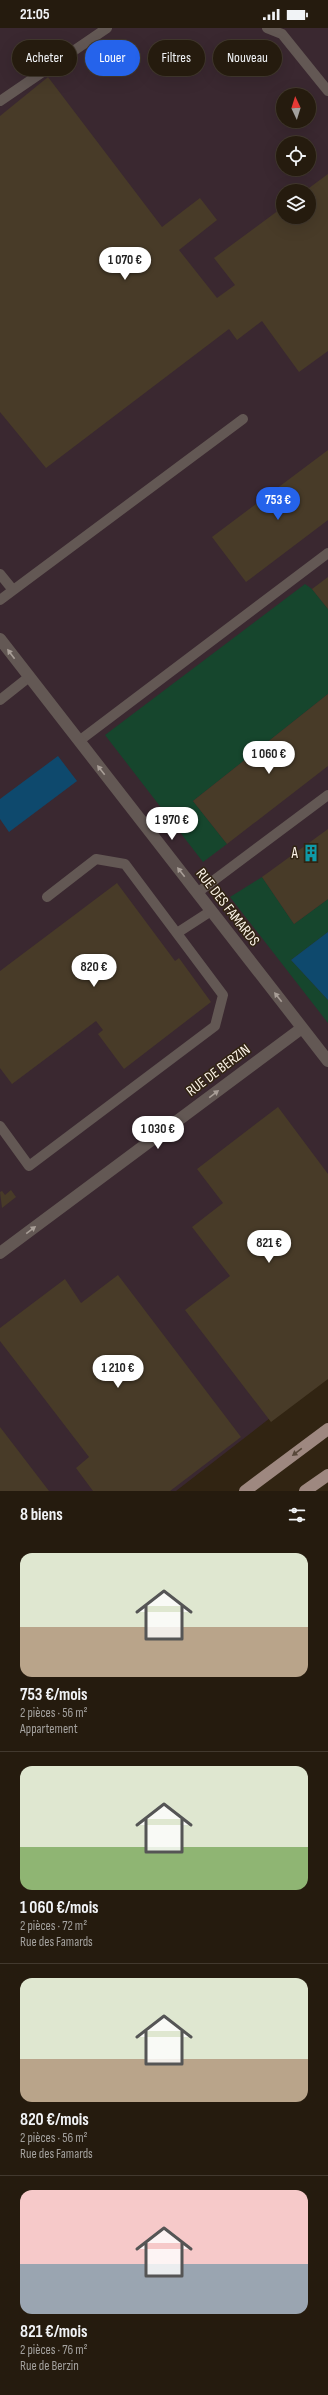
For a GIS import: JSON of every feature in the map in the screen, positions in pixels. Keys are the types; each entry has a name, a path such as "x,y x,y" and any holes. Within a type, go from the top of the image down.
{"main road":[{"path":"245,1491 328,1429"},
{"path":"306,1491 326,1477"}],"street":[{"name":"RUE DES FAMARDS","path":"0,639 328,1061"},
{"name":"RUE DE BERZIN","path":"0,1254 302,1028"}],"lane":[{"path":"0,101 107,28"},
{"path":"267,28 282,34 328,91"},
{"path":"0,600 243,419"},
{"path":"79,741 328,553"},
{"path":"0,574 13,590"},
{"path":"0,700 29,677"},
{"path":"197,893 328,795"},
{"path":"0,1126 29,1166 215,1026 223,995 125,864 96,859 47,897"},
{"path":"177,933 211,911"}],"shaded area":[{"path":"0,28 328,28 328,1373 176,1491 0,1491"}],"green space":[{"path":"305,584 312,589 328,609 328,694 193,801 227,844 203,862 105,735"},
{"path":"262,877 294,924 328,899 328,932 291,960 328,1000 328,1023 230,897"}],"water":[{"path":"58,756 77,781 9,832 0,819 0,799"},
{"path":"328,932 328,1000 291,960"}],"building":[{"path":"48,77 162,227 200,198 217,220 179,250 217,298 235,285 214,258 276,212 276,224 316,224 316,184 314,184 328,174 328,351 299,372 262,321 237,340 229,329 46,468 0,412 0,116"},
{"path":"328,450 328,520 246,582 212,537"},
{"path":"328,577 328,609 312,589"},
{"path":"328,694 328,766 227,844 193,801"},
{"name":"A","path":"328,829 328,899 294,924 262,877"},
{"path":"117,883 175,961 179,958 211,1002 124,1069 98,1034 103,1030 96,1021 12,1084 0,1068 0,971"},
{"path":"278,1107 328,1174 328,1379 271,1422 185,1310 230,1276 192,1227 223,1203 197,1169"},
{"path":"11,1190 16,1197 2,1208 0,1192 2,1191 5,1195"},
{"path":"118,1275 241,1437 170,1491 93,1491 76,1468 89,1457 0,1341 0,1328 65,1279 81,1303"},
{"path":"0,1427 49,1491 0,1491"}],"place":[{"name":"A","path":"311,853"}]}
